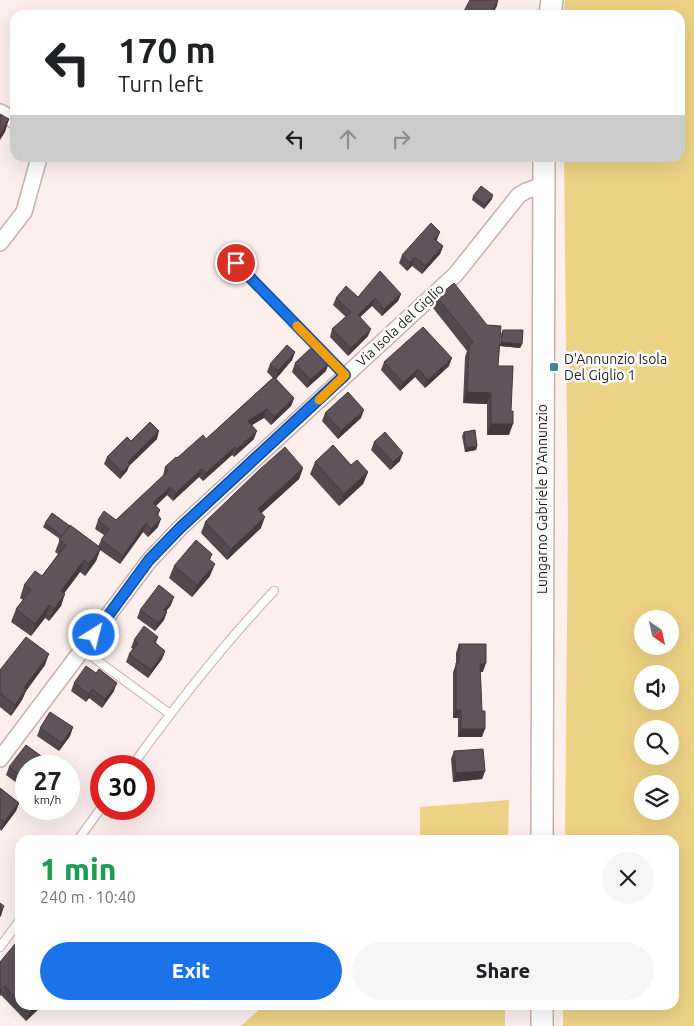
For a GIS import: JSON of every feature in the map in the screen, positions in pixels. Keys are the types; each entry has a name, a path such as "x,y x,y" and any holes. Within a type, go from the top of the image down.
{"main road":[{"name":"Lungarno Gabriele D'Annunzio","path":"542,835 544,162"},
{"path":"542,1010 542,1026"}],"street":[{"path":"0,243 24,212 38,162"},
{"name":"Via Isola del Giglio","path":"0,759 149,560 180,528 456,274 519,196 526,190 543,185"}],"lane":[{"path":"236,263 345,375"},
{"path":"140,755 170,714 237,631 274,591"},
{"path":"83,650 170,714"},
{"path":"82,835 92,820"},
{"path":"0,947 15,927"}],"shaded area":[{"path":"565,0 694,0 694,1026 563,1026 563,1010 679,1010 679,835 565,835 568,520 564,162 685,162 685,10 564,10"},
{"path":"509,800 508,835 420,835 420,807"},
{"path":"259,1010 505,1010 505,1026 241,1026"}],"building":[{"path":"470,0 498,0 493,10 465,10"},
{"path":"0,114 9,119 0,135"},
{"path":"481,186 493,195 485,205 473,196"},
{"path":"431,223 440,232 434,239 443,246 425,266 415,257 410,263 402,255"},
{"path":"380,271 401,294 384,309 375,298 358,315 371,329 351,348 332,329 351,312 336,298 346,286 358,297"},
{"path":"454,283 487,325 501,326 498,366 513,366 511,411 513,411 513,424 491,424 491,393 467,392 469,346 473,342 437,297"},
{"path":"423,327 452,358 428,380 418,369 403,383 384,362"},
{"path":"503,330 523,330 522,344 501,342"},
{"path":"287,345 295,352 278,371 270,364"},
{"path":"313,346 329,363 310,380 295,363"},
{"path":"274,377 294,398 274,417 267,409 248,421 257,431 237,449 235,447 206,473 202,469 176,493 170,487 153,503 160,510 157,514 161,519 151,529 146,523 123,556 101,540 109,529 98,520 104,511 116,520 168,471 165,467 176,457 203,435 206,439"},
{"path":"348,392 364,410 341,431 325,413"},
{"path":"150,422 159,431 128,462 130,464 122,472 107,457 127,437 131,441"},
{"path":"475,430 477,446 466,448 464,432"},
{"path":"385,432 403,453 393,462 374,442"},
{"path":"333,445 351,465 357,460 368,472 344,494 315,462"},
{"path":"285,447 303,468 258,509 265,517 231,549 205,522"},
{"path":"52,513 70,526 62,536 45,523"},
{"path":"70,525 101,548 89,564 84,560 61,591 65,594 54,609 49,605 35,624 16,609 31,590 24,585 35,571 42,576 66,545 59,540"},
{"path":"196,540 212,554 209,559 215,564 197,585 174,566"},
{"path":"159,585 174,597 164,610 167,612 158,623 140,610"},
{"path":"144,626 158,637 154,642 165,651 151,670 129,654 138,643 134,640"},
{"path":"26,637 49,654 24,688 26,689 15,705 0,693 0,670"},
{"path":"459,644 486,644 486,663 480,664 482,711 485,711 485,729 461,729 461,710 456,710 456,663 459,663"},
{"path":"86,666 96,673 99,669 117,683 105,699 92,689 89,694 74,683"},
{"path":"50,712 73,727 62,743 40,728"},
{"path":"26,745 40,755 18,755"},
{"path":"483,749 485,771 456,773 454,751"},
{"path":"15,759 15,772 9,767"},
{"path":"0,788 15,800 15,808 4,822 0,819"},
{"path":"0,903 4,906 0,912"},
{"path":"15,944 15,998 4,986 0,991 0,962"}],"slow traffic":[{"path":"297,326 345,375 319,400"}],"place":[{"name":"D'Annunzio Isola Del Giglio 1","path":"554,367"}],"route":[{"path":"94,635 149,560 180,528 345,375 236,263"}]}
